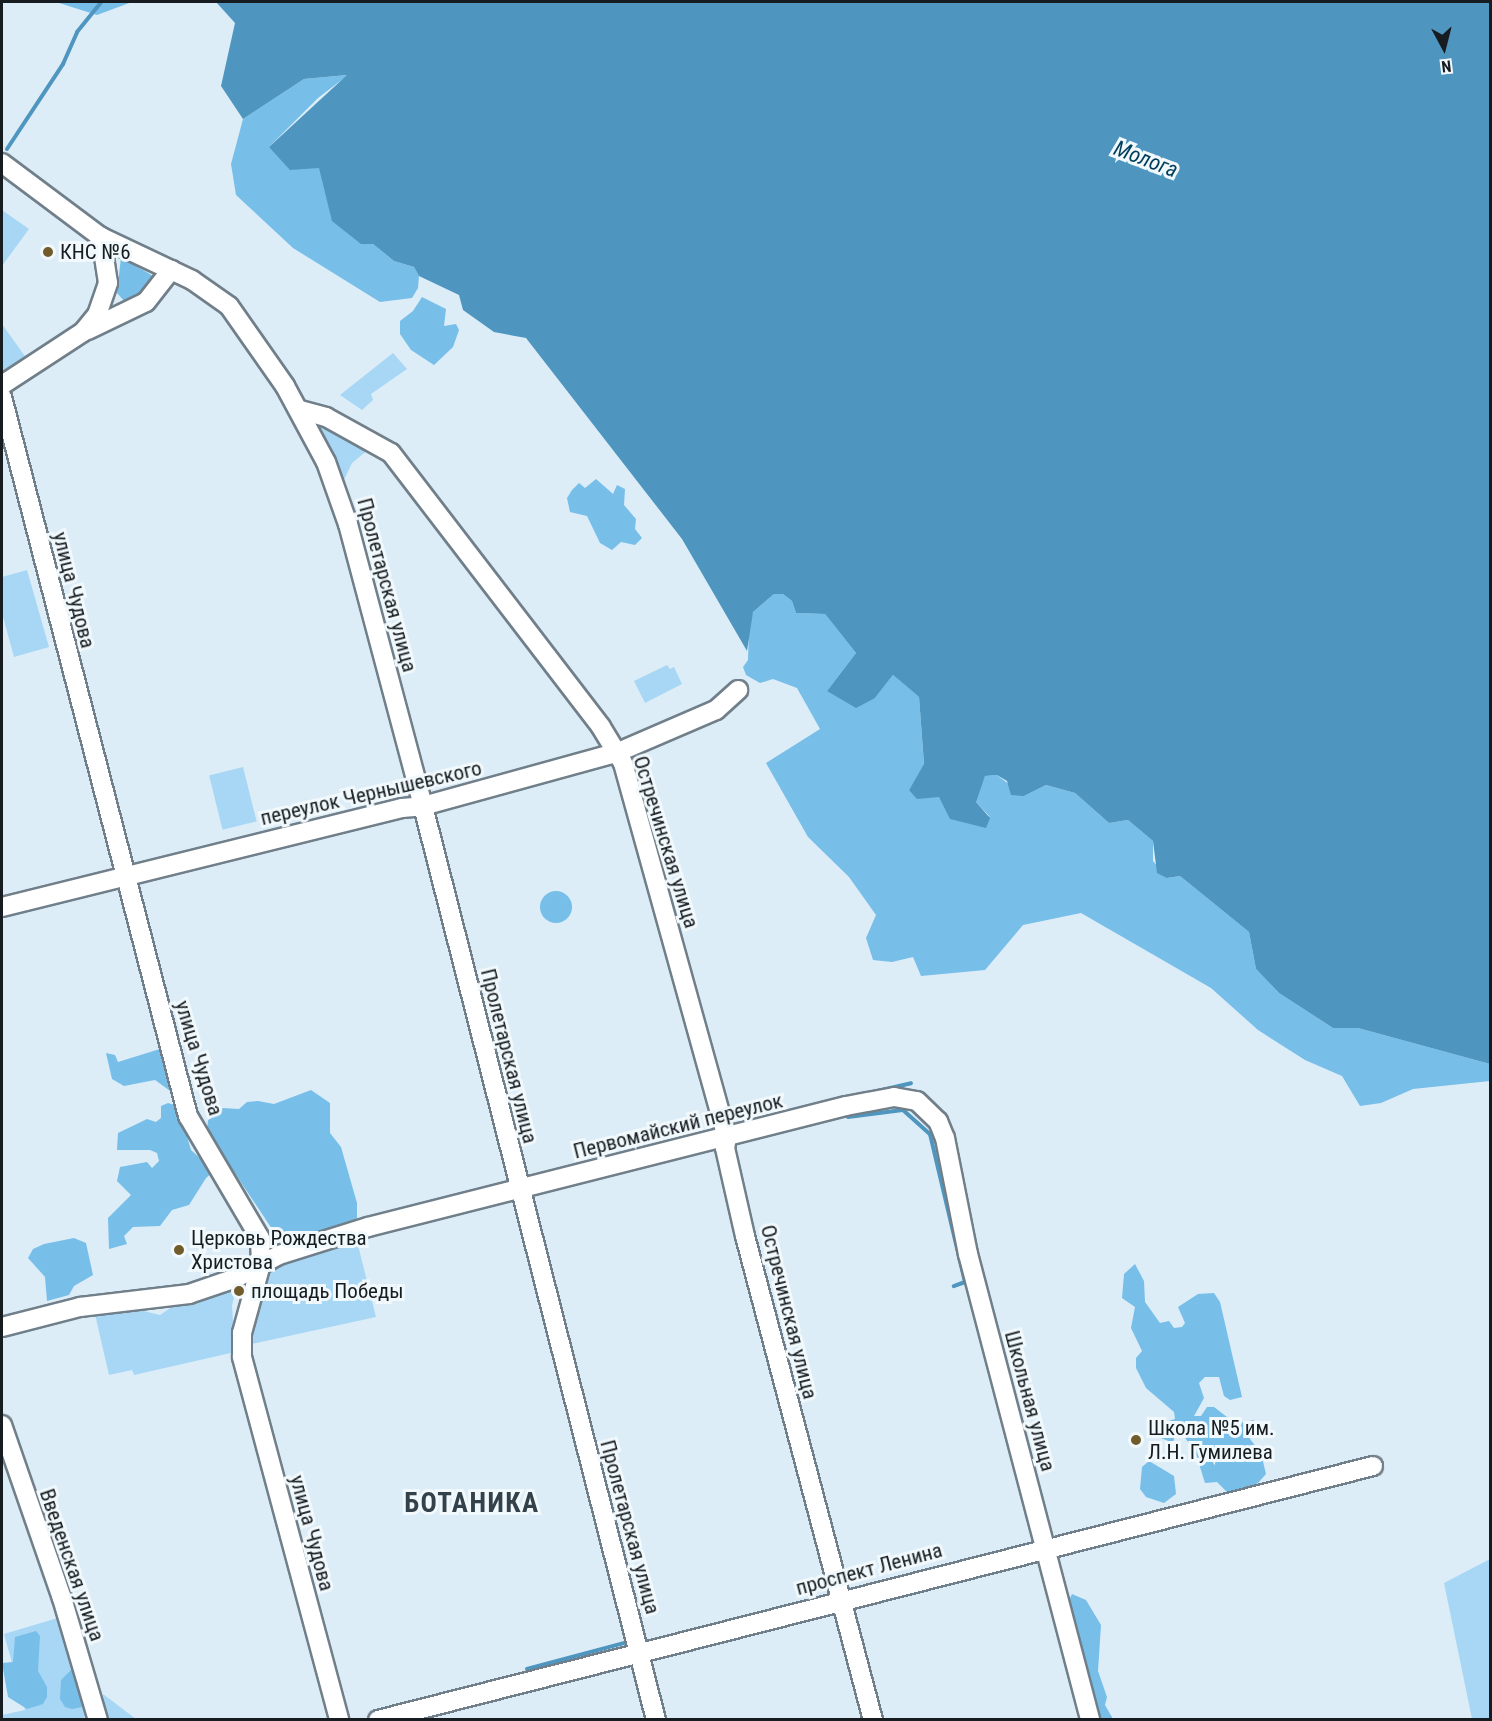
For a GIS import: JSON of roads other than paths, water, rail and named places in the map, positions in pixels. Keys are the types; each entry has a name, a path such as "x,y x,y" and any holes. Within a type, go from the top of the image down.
{"street":[{"path":"2,163 101,237 210,290 229,306 250,332 300,410"},
{"path":"83,332 97,315 107,293 107,256 101,237"},
{"path":"2,385 83,332 146,302 171,270"},
{"name":"улица Чудова","path":"2,397 124,876 188,1116 254,1226 261,1245 261,1264 242,1334 243,1357 339,1719"},
{"name":"Остречинская улица","path":"300,410 326,417 391,453 601,727 623,763 727,1137 725,1148 746,1236 873,1719"},
{"name":"Пролетарская улица","path":"300,410 326,462 348,524 423,806 519,1190 656,1719"},
{"name":"переулок Чернышевского","path":"2,907 402,808 423,806 616,753 716,710 738,690"},
{"name":"Первомайский переулок","path":"2,1327 80,1307 189,1294 236,1278 261,1264 368,1227 846,1106 894,1097 917,1101"},
{"name":"Школьная улица","path":"917,1101 938,1121 945,1138 968,1254 1090,1719"},
{"name":"Введенская улица","path":"2,1425 62,1598 98,1719"},
{"name":"проспект Ленина","path":"378,1719 1045,1547 1373,1466"}],"water":[{"name":"Молога","path":"216,2 1490,2 1490,1064 1358,1028 1333,1028 1279,993 1256,969 1249,932 1180,876 1167,878 1157,873 1153,841 1128,820 1109,823 1075,793 1046,785 1024,796 1011,795 1007,781 997,775 985,776 976,802 990,818 986,828 950,819 939,797 917,799 909,790 924,764 919,697 893,675 875,698 856,708 827,691 856,653 825,614 796,613 792,601 783,594 774,594 753,612 747,651 682,539 526,338 494,332 463,310 459,295 419,276 414,267 394,261 373,244 361,244 332,221 319,168 290,170 269,147 347,75 304,79 243,119 221,86 235,23"}],"waterway":[{"path":"7,149 63,64 77,32 101,2"},
{"path":"873,1092 911,1083"},
{"path":"848,1117 903,1110 930,1134 965,1282 954,1286"},
{"path":"527,1669 624,1643"}],"place":[{"name":"КНС №6","path":"48,252"},
{"name":"Церковь Рождества Христова","path":"179,1250"},
{"name":"площадь Победы","path":"239,1291"},
{"name":"Школа №5 им. Л.Н. Гумилева","path":"1136,1440"}],"district":[{"name":"БОТАНИКА","path":"472,1504"}]}
